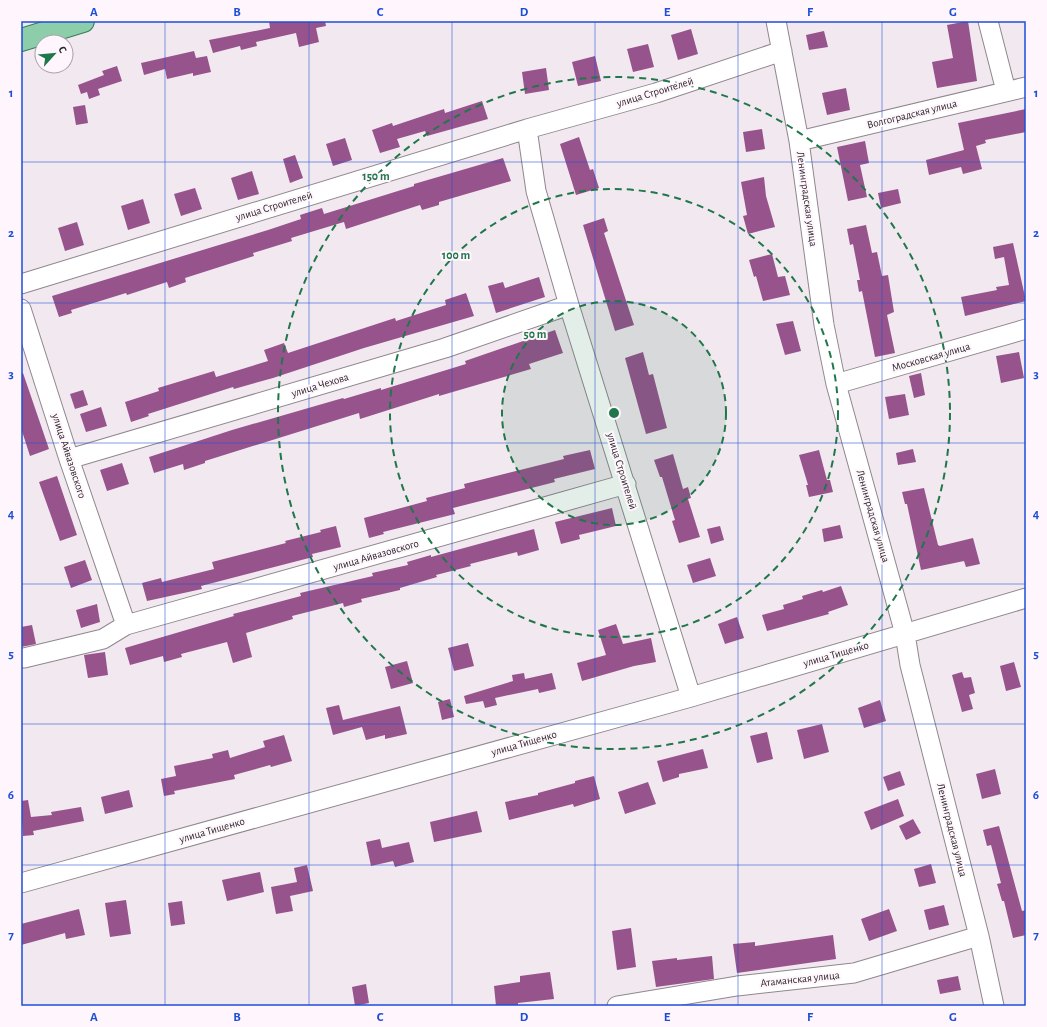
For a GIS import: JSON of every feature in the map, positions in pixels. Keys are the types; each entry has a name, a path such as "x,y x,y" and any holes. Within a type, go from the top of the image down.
{"main road":[{"path":"21,40 83,21"}],"street":[{"name":"Ленинградская улица","path":"776,21 799,141 824,325 836,384 905,634 910,665 978,936 994,1006"},
{"path":"988,21 1006,92"},
{"name":"улица Строителей","path":"21,284 527,129 656,93 782,51"},
{"name":"Волгоградская улица","path":"799,141 1026,87"},
{"name":"улица Строителей","path":"527,129 536,191 569,305 691,696"},
{"name":"улица Чехова","path":"69,459 445,348 569,305"},
{"name":"улица Айвазовского","path":"21,309 69,459 126,625"},
{"name":"Московская улица","path":"836,384 1026,329"},
{"name":"улица Айвазовского","path":"24,658 103,639 126,625 626,484"},
{"name":"улица Тищенко","path":"21,883 691,696 1026,598"},
{"name":"Атаманская улица","path":"617,1006 737,986 854,973 978,936"}],"building":[{"path":"269,21 325,21 326,26 316,28 319,42 299,47 296,33 256,42 257,46 241,50 240,46 213,53 209,40 270,28"},
{"path":"968,21 977,81 937,88 932,62 953,58 947,25"},
{"path":"691,29 698,54 678,60 671,35"},
{"path":"824,31 828,47 809,50 806,35"},
{"path":"648,44 654,67 633,72 627,49"},
{"path":"194,51 196,58 207,56 211,72 193,76 193,73 167,79 165,69 144,75 141,63"},
{"path":"595,56 601,81 578,86 572,62"},
{"path":"117,66 122,81 98,89 100,95 89,99 87,92 81,94 78,85 104,75 102,71"},
{"path":"546,68 549,90 525,94 522,72"},
{"path":"846,88 850,110 827,115 822,93"},
{"path":"482,101 488,119 427,136 425,131 397,139 400,147 380,153 372,130 392,123 393,126 444,109 445,113"},
{"path":"85,105 88,123 76,125 73,107"},
{"path":"1026,109 1026,132 985,140 986,143 976,146 982,169 963,174 961,167 929,175 926,160 964,150 958,123"},
{"path":"762,129 765,149 746,152 743,132"},
{"path":"579,137 590,170 593,169 599,188 576,195 560,144"},
{"path":"345,138 352,160 333,166 326,144"},
{"path":"865,141 869,163 860,165 867,197 848,201 837,147"},
{"path":"295,155 303,178 290,183 283,159"},
{"path":"503,158 511,181 439,202 439,205 422,210 420,205 346,229 344,222 291,238 292,241 253,253 254,256 185,278 186,282 169,288 167,282 127,295 126,293 71,310 72,313 59,317 52,296 268,230 301,219 300,215 322,208 324,214 414,186 414,184"},
{"path":"252,171 259,194 238,200 231,178"},
{"path":"764,177 766,196 775,227 748,234 743,216 747,215 741,182"},
{"path":"195,188 202,209 181,216 174,194"},
{"path":"898,189 901,203 881,208 878,193"},
{"path":"143,199 150,223 128,230 121,206"},
{"path":"604,218 608,231 604,233 634,325 615,331 583,225"},
{"path":"77,222 84,245 65,251 58,228"},
{"path":"866,225 872,253 877,252 882,276 888,275 894,312 887,315 895,353 875,357 862,291 859,292 857,280 860,280 853,244 850,245 847,229"},
{"path":"1013,243 1026,301 965,316 961,297 997,290 996,287 1009,285 1004,257 995,259 993,247"},
{"path":"772,254 778,277 785,276 790,295 763,301 756,276 754,277 749,260"},
{"path":"539,277 545,297 496,313 488,286 503,282 505,288"},
{"path":"466,293 474,316 364,348 273,378 234,389 233,387 148,414 149,416 131,422 125,402 159,391 158,388 214,371 216,377 268,361 264,350 284,343 288,353 395,318 396,321 446,305 445,300"},
{"path":"793,321 801,351 785,355 776,324"},
{"path":"555,330 563,353 529,364 531,369 439,396 439,394 360,419 359,413 205,461 205,463 184,470 183,464 154,473 149,457 232,430 343,398 344,399 381,388 381,390 466,364 465,361"},
{"path":"643,352 649,375 653,374 667,428 646,434 625,358"},
{"path":"1019,352 1024,378 1001,383 996,356"},
{"path":"23,373 49,449 30,456 21,428 21,374"},
{"path":"921,373 925,395 914,398 909,376"},
{"path":"83,390 88,405 75,409 70,394"},
{"path":"905,394 909,415 889,419 885,397"},
{"path":"101,407 107,426 86,432 80,414"},
{"path":"913,449 916,462 898,465 896,453"},
{"path":"590,450 595,469 554,479 555,482 453,508 455,514 383,532 384,534 369,538 364,518 427,501 426,498 465,488 464,484 564,459 563,456"},
{"path":"819,450 827,480 830,480 833,492 809,497 806,485 808,485 799,455"},
{"path":"673,454 683,489 688,487 691,498 688,499 700,537 679,543 672,521 675,520 662,477 660,477 654,460"},
{"path":"122,463 129,484 107,491 100,470"},
{"path":"57,476 77,535 60,541 39,482"},
{"path":"924,488 938,545 940,546 973,538 980,564 966,567 964,561 921,570 907,504 905,504 902,492"},
{"path":"612,508 616,526 579,535 580,539 561,544 555,522"},
{"path":"840,525 843,538 824,542 822,529"},
{"path":"336,526 341,547 312,554 313,557 201,586 202,589 147,601 142,583 161,578 162,582 214,569 212,562 286,543 285,541 321,532 320,530"},
{"path":"720,526 724,540 711,544 707,529"},
{"path":"534,529 539,550 518,556 517,552 470,564 471,566 436,575 437,577 400,588 400,590 361,599 362,602 344,607 343,603 292,616 293,619 246,633 252,657 233,663 227,642 181,654 182,657 164,662 163,656 130,665 125,648 234,616 233,614 301,596 300,593 373,576 372,573 408,565 407,562"},
{"path":"710,558 716,576 693,583 687,565"},
{"path":"85,560 92,580 71,588 64,567"},
{"path":"841,586 848,605 828,612 829,614 767,631 762,615 784,609 783,605 803,599 802,596 822,590 823,592"},
{"path":"97,604 100,622 81,628 76,610"},
{"path":"737,617 744,638 725,644 718,624"},
{"path":"616,624 623,644 651,638 656,662 634,666 582,681 577,663 606,655 598,630"},
{"path":"32,625 36,644 21,647 21,627"},
{"path":"468,643 474,666 454,671 448,648"},
{"path":"105,652 108,675 88,678 84,655"},
{"path":"407,661 413,683 391,689 385,667"},
{"path":"1014,662 1021,687 1006,691 1000,666"},
{"path":"962,672 964,678 971,677 975,693 969,695 973,709 962,712 952,675"},
{"path":"524,673 525,679 552,673 556,689 539,693 538,689 495,698 497,705 485,708 483,701 466,704 464,696 513,681 512,675"},
{"path":"450,699 454,717 442,720 438,702"},
{"path":"880,700 886,721 864,728 858,708"},
{"path":"339,705 343,720 400,706 407,734 385,739 385,735 366,740 362,727 333,735 326,708"},
{"path":"822,724 829,752 804,759 797,730"},
{"path":"767,732 773,759 757,763 750,736"},
{"path":"284,735 292,761 271,767 270,765 234,775 235,779 174,791 175,794 164,796 161,779 176,776 174,766 213,758 212,754 228,750 230,758 265,747 263,741"},
{"path":"703,749 708,768 679,774 679,777 663,782 657,761"},
{"path":"995,769 1001,794 982,799 976,774"},
{"path":"900,771 905,785 888,791 883,777"},
{"path":"594,776 600,799 574,807 573,804 509,820 505,802 538,795 538,793"},
{"path":"648,782 656,804 625,814 618,792"},
{"path":"129,790 133,807 105,814 101,797"},
{"path":"898,799 904,816 871,830 864,812"},
{"path":"28,800 31,817 52,815 51,812 81,807 84,821 33,831 34,835 23,836 21,801"},
{"path":"477,811 482,832 434,842 430,822"},
{"path":"913,819 921,833 906,840 899,826"},
{"path":"999,826 1022,911 1026,910 1026,935 1013,938 1004,901 1002,901 997,884 1001,883 991,845 987,846 983,830"},
{"path":"380,839 382,848 409,842 414,862 395,867 393,861 371,866 366,842"},
{"path":"931,864 936,883 919,887 914,869"},
{"path":"307,865 313,891 290,896 293,911 276,914 271,887 297,882 294,868"},
{"path":"260,872 264,892 227,901 222,880"},
{"path":"126,900 131,934 110,937 105,903"},
{"path":"182,901 185,924 171,926 168,903"},
{"path":"944,905 949,925 929,930 924,910"},
{"path":"79,909 85,935 66,939 65,933 21,945 21,924"},
{"path":"889,909 897,931 869,941 861,919"},
{"path":"631,928 636,967 617,970 612,931"},
{"path":"833,935 836,959 737,973 733,944 755,942 755,946"},
{"path":"712,956 714,979 656,987 652,961"},
{"path":"550,972 554,999 518,1003 518,1006 496,1006 494,986 520,982 520,976"},
{"path":"958,976 961,990 940,994 937,980"},
{"path":"366,984 369,1003 355,1006 352,987"}]}
